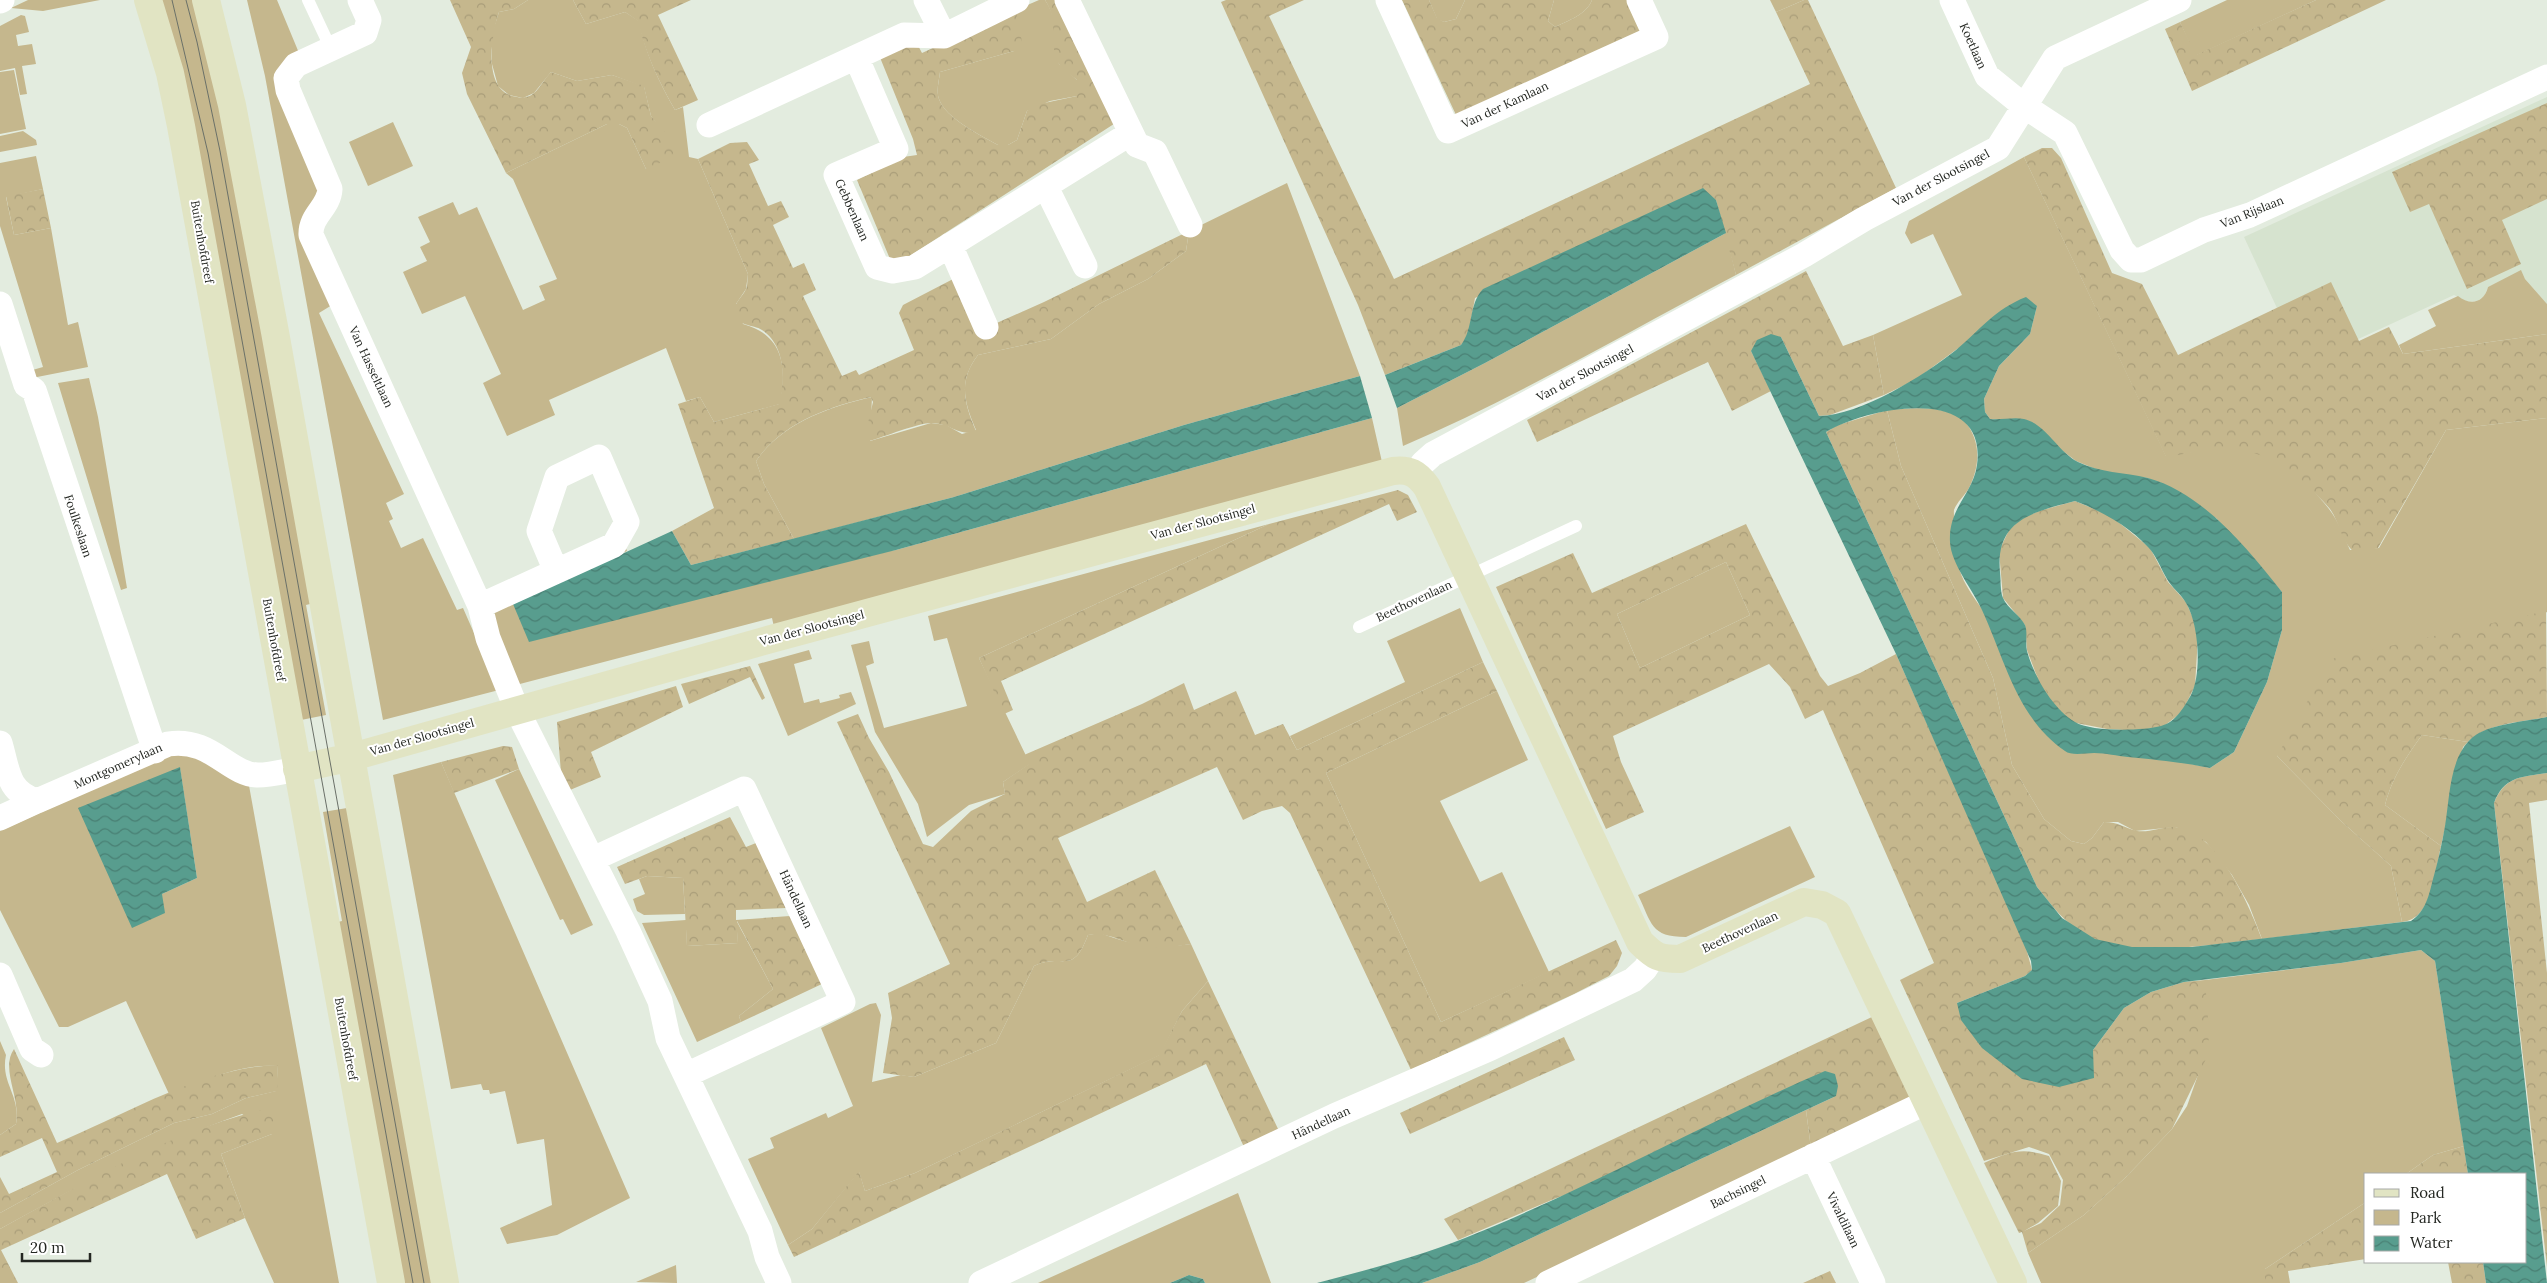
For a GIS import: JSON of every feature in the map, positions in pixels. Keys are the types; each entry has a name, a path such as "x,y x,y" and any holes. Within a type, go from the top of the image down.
{"street":[{"name":"Buitenhofdreef","path":"148,0 170,73 181,126 390,1283"},
{"path":"206,0 232,105 352,757 445,1283"},
{"name":"Van Hasseltlaan","path":"360,0 369,20 365,33 296,64 286,78 288,90 330,189 328,201 312,221 312,235 480,606 488,638 517,710"},
{"path":"926,0 944,36"},
{"path":"709,126 856,59 904,34 944,36 1017,0"},
{"path":"1067,0 1130,133 1137,145 1155,152 1190,225"},
{"name":"Van der Kamlaan","path":"1388,0 1448,131 1656,36 1638,0"},
{"name":"Koetlaan","path":"1952,0 1987,76 2024,106"},
{"name":"Van der Slootsingel","path":"297,768 352,757 517,710 1393,471 1404,470 1416,474 1422,463 1433,454 1804,255 1864,219 1998,148 2054,58 2179,0"},
{"name":"Gebbenlaan","path":"856,59 896,149 836,174 877,267 893,271 915,266 1046,187 1130,133"},
{"name":"Van Rijslaan","path":"2024,106 2065,133 2122,250 2131,260 2141,260 2204,230 2250,215 2547,77"},
{"path":"1046,187 1085,266"},
{"path":"950,245 986,327"},
{"name":"Foulkeslaan","path":"0,304 26,385 34,390 155,750"},
{"path":"1416,474 1426,487 1469,576 1629,921 1640,942 1654,955"},
{"path":"480,606 556,570"},
{"path":"517,710 593,859 660,1001 668,1038 760,1231 767,1257 779,1283"},
{"path":"0,743 14,789 23,797 37,801"},
{"name":"Montgomerylaan","path":"0,818 174,743 192,744 215,753 240,769 257,775 297,768"},
{"name":"Händellaan","path":"593,859 744,789 843,1002 686,1075"},
{"name":"Beethovenlaan","path":"1654,955 1663,959 1680,959 1804,902 1822,905 1837,913 2014,1283"},
{"name":"Händellaan","path":"981,1283 1334,1116 1491,1048 1633,980 1645,969 1654,955"},
{"path":"0,975 32,1049 41,1055"},
{"name":"Bachsingel","path":"1548,1283 1927,1102"},
{"name":"Vivaldilaan","path":"1813,1156 1873,1283"}],"lane":[{"path":"308,0 331,48"},
{"name":"Beethovenlaan","path":"1359,627 1576,526"}],"shaded area":[{"path":"2547,97 2547,304 2525,279 2521,271 2488,287 2485,295 2478,301 2468,302 2454,295 2330,352 2289,334 2244,237"}],"green space":[{"path":"28,0 100,0 43,11 11,8"},
{"path":"156,0 196,0 224,105 314,603 306,605 326,715 301,720"},
{"path":"247,0 277,0 299,53 290,56 323,185 307,214 332,305 319,313 404,494 386,503 393,519 389,521 401,548 423,538 457,610 463,608 499,690 383,720 265,76"},
{"path":"450,0 528,0 514,9 499,12 496,21 492,45 493,71 496,82 503,91 515,97 523,98 529,96 536,91 551,72 577,81 612,75 644,86 651,116 677,146 678,155 646,169 627,128 619,124 607,124 506,173 467,94 462,73 471,47"},
{"path":"528,0 573,0 586,24 625,12 639,21 649,56 663,89 675,110 683,107 689,157 698,159 748,274 746,289 736,304 743,324 757,329 767,336 775,345 780,355 783,378 780,404 714,422 700,397 686,401 666,348 549,400 555,415 507,436 483,383 501,374 465,296 422,314 403,272 427,261 420,247 430,242 418,217 453,202 459,215 477,207 523,310 545,300 539,286 557,279 513,179 506,173 607,124 619,124 627,128 646,169 662,131 651,116 644,87 612,75 577,81 551,72 534,93 523,98 509,95 498,86 492,64 492,34 499,12 514,9"},
{"path":"573,0 691,0 658,15 698,100 675,110 653,67 638,21 625,12 586,24"},
{"path":"1039,0 1045,0 1049,7 1054,23 1059,64 1077,80 1077,96 1050,101 1027,111 1017,140 1008,145 998,145 974,132 948,113 939,99 940,72 1014,51 1016,10"},
{"path":"1045,0 1060,0 1117,122 905,259 890,259 857,180 903,157 917,155 913,139 879,55 914,38 922,53 1016,10 1022,42 1014,51 940,72 938,89 938,96 943,106 956,120 998,145 1008,145 1017,140 1027,111 1035,105 1077,96 1077,80 1062,68 1056,58 1052,17"},
{"path":"1226,0 1304,0 1269,16 1394,279 1810,84 1776,12 1804,0 1808,0 1896,188 1736,275 1716,200 1475,298 1468,336 1461,345 1385,375 1358,305 1221,2"},
{"path":"1402,0 1429,0 1437,18 1444,22 1456,19 1465,0 1554,0 1548,21 1555,27 1586,10 1592,0 1627,0 1643,34 1457,117"},
{"path":"1429,0 1465,0 1456,19 1444,22 1437,19"},
{"path":"1554,0 1592,0 1586,10 1555,27 1548,21"},
{"path":"1770,0 1804,0 1776,12"},
{"path":"2227,0 2316,0 2195,56 2180,22"},
{"path":"2316,0 2386,0 2192,91 2165,29 2180,22 2196,55"},
{"path":"21,15 25,16 29,32 16,35 18,46 32,44 36,64 22,66 27,94 20,95 15,68 0,71 0,26"},
{"path":"14,70 26,129 0,134 0,72"},
{"path":"2547,103 2547,199 2502,220 2521,264 2467,289 2429,204 2410,212 2392,172"},
{"path":"393,122 413,166 368,186 349,142"},
{"path":"23,131 36,140 37,145 0,152 0,136"},
{"path":"747,142 759,160 749,164 768,206 781,201 789,217 773,225 793,268 804,263 816,290 803,296 842,376 856,370 859,375 914,350 899,313 903,305 955,278 981,330 1044,302 1189,231 1186,251 1148,279 1099,304 1051,339 978,355 965,383 966,402 976,431 974,433 963,432 939,424 927,423 869,441 867,427 873,402 871,397 807,418 792,427 779,436 756,461 764,484 794,539 691,565 672,531 714,508 678,404 700,397 714,422 779,404 781,395 782,364 776,345 762,330 742,323 736,318 735,306 746,289 748,274 698,159 730,143"},
{"path":"2042,148 2052,148 2061,158 2112,273 2142,284 2178,355 2331,282 2359,341 2389,327 2403,354 2547,334 2547,418 2446,430 2378,548 2357,554 2348,545 2330,509 2323,501 2282,467 2266,458 2251,452 2236,450 2204,451 2166,457 2024,157"},
{"path":"36,156 43,189 6,197 14,235 51,228 68,325 78,322 88,367 32,378 29,371 43,367 0,226 0,163"},
{"path":"2024,157 2166,456 2233,448 2255,452 2279,463 2302,480 2321,499 2335,518 2350,550 2379,548 2446,430 2547,418 2547,612 2277,756 2341,821 2391,866 2402,922 2262,939 2249,905 2232,875 2206,842 2176,827 2135,831 2118,822 2104,822 2092,838 2084,844 2071,841 2044,819 2012,765 1993,678 1901,466 1887,410 1920,408 1943,411 1962,419 1969,427 1977,449 1977,465 1969,488 1954,510 1960,571 1969,590 1992,621 2101,753 2168,759 2210,768 2234,752 2267,682 2282,630 2282,592 2216,518 2148,478 2103,472 2076,461 2059,448 1999,420 1990,419 1985,412 1984,399 1999,366 2030,334 2037,306 1957,349 1915,380 1884,395 1873,335 1962,295 1933,234 1911,244 1905,233 1909,221"},
{"path":"1287,183 1360,376 1184,425 954,497 794,539 764,484 756,461 779,436 808,418 839,406 872,397 870,441 931,423 946,425 962,434 976,430 968,410 965,383 978,355 1051,339 1099,304 1148,279 1186,251 1189,231"},
{"path":"43,189 51,228 14,235 6,196"},
{"path":"1726,233 1736,275 1529,386 1403,446 1397,408 1485,363"},
{"path":"2521,270 2525,279 2547,304 2547,334 2403,354 2399,345 2436,326 2428,310 2458,296 2472,302 2480,300 2488,287"},
{"path":"1806,271 1843,346 1873,335 1884,395 1830,415 1819,416 1781,337 1751,351 1771,391 1732,411 1708,362 1537,442 1527,420"},
{"path":"89,378 98,417 127,588 121,590 58,383"},
{"path":"1887,410 1901,466 1993,678 2012,765 2044,819 2071,841 2084,844 2092,838 2104,822 2118,824 2137,831 2175,827 2191,832 2205,841 2230,872 2249,908 2262,939 2178,948 2135,948 2114,945 2087,936 2070,924 2037,887 1826,432 1838,425"},
{"path":"1372,418 1382,462 774,627 772,618 516,685 492,623 497,605 625,546 627,551 513,604 896,550"},
{"path":"1398,490 1408,495 1417,512 1397,521 1389,504 1001,681 1013,710 1004,714 979,658 1269,524"},
{"path":"2075,501 2111,516 2150,548 2168,582 2186,602 2193,618 2197,634 2195,686 2182,712 2164,726 2141,731 2107,729 2076,723 2054,704 2036,674 2027,650 2025,625 2003,598 1999,551 2009,530 2022,518"},
{"path":"1269,524 979,658 1030,764 1003,782 1005,794 969,805 927,837 918,804 875,732 851,645 869,641 874,663 866,666 884,728 967,706 947,638 934,641 928,616"},
{"path":"1746,524 1820,676 1828,686 1860,673 1896,654 2025,944 2032,970 2025,976 1957,1003 2093,1078 2093,1050 2124,1008 2151,992 2184,982 2205,980 2209,1030 2208,1055 2172,1129 2125,1178 2084,1215 2028,1253 2022,1232 2019,1233 1984,1163 2001,1156 2023,1151 2049,1156 2061,1181 2058,1206 2038,1223 2024,1231 2041,1223 2060,1205 2063,1180 2049,1154 2029,1147 1984,1161 1900,980 1934,963 1823,710 1805,719 1790,687 1769,664 1613,736 1621,762 1644,812 1606,829 1496,587 1573,553 1592,593","holes":["1726,562 1750,615 1640,668 1617,614"]},
{"path":"1726,562 1750,615 1640,668 1617,614"},
{"path":"1460,608 1483,662 1297,750 1290,736 1405,682 1387,641"},
{"path":"2546,611 2547,717 2495,727 2468,742 2422,735 2396,777 2385,805 2441,846 2431,892 2426,903 2412,919 2402,922 2391,866 2341,821 2277,756 2331,659"},
{"path":"809,650 812,659 794,664 804,703 819,699 820,703 840,698 839,695 851,692 856,704 788,736 758,664"},
{"path":"1483,662 1497,691 1326,773 1441,1022 1616,940 1622,953 1617,966 1609,976 1411,1070 1290,813 1282,806 1262,811 1243,820 1217,767 1058,838 1087,902 1155,870 1191,944 1146,947 1102,934 1088,935 1077,956 1072,960 1044,962 1034,966 996,1043 914,1077 883,1073 892,1018 888,993 950,964 837,722 858,714 869,738 889,772 923,844 933,847 971,811 1005,794 1003,782 1029,764 1024,755 1142,704 1184,683 1194,710 1236,691 1255,735 1283,724 1297,750"},
{"path":"750,666 765,698 762,700 750,677 689,704 681,684"},
{"path":"676,686 683,707 591,752 601,777 570,790 561,773 557,722"},
{"path":"1497,691 1528,760 1440,801 1480,882 1502,872 1549,972 1441,1022 1326,773"},
{"path":"2422,735 2468,742 2463,747 2441,846 2385,805 2391,786 2400,768"},
{"path":"503,746 512,747 519,769 454,793 441,762"},
{"path":"189,754 248,780 339,1283 274,1283 245,1218 221,1154 272,1134 242,1114 149,1152 0,1229 0,1213 78,1170 174,1123 212,1114 246,1098 276,1091 278,1066 264,1066 250,1067 222,1074 169,1094 126,1001 68,1027 59,1027 0,910 0,831 168,755","holes":["180,768 197,878 162,894"]},
{"path":"441,762 630,1198 557,1235 507,1244 500,1228 552,1205 544,1139 517,1144 505,1091 490,1094 489,1090 483,1090 481,1084 451,1089 393,775"},
{"path":"519,769 593,925 571,935 563,919 560,920 495,780"},
{"path":"2547,773 2547,800 2529,803 2547,973 2547,1267 2494,803 2503,787 2515,779"},
{"path":"347,808 439,1283 398,1283 334,923 342,921 323,812"},
{"path":"730,817 746,847 756,843 787,908 736,910 736,920 790,916 824,983 741,1022 739,1016 773,989 737,921 738,943 687,946 683,878 647,876 625,884 617,867"},
{"path":"1790,826 1815,877 1686,937 1665,934 1659,931 1650,921 1638,895"},
{"path":"647,876 683,878 685,914 644,915 637,911 633,899 645,894 639,879"},
{"path":"686,920 687,946 738,943 736,920 773,989 739,1016 741,1022 697,1042 642,923"},
{"path":"1100,933 1135,944 1166,946 1191,944 1208,981 1182,1011 1160,1055 915,1173 865,1191 859,1172 812,1229 788,1245 748,1159 774,1148 770,1138 826,1113 828,1118 853,1106 821,1028 870,1004 876,1003 881,1015 872,1082 901,1075 914,1077 996,1043 1034,966 1044,962 1072,960 1077,956 1088,935"},
{"path":"2421,950 2435,961 2464,1146 2433,1155 2407,1173 2364,1173 2364,1203 2265,1269 2265,1283 2041,1283 2028,1253 2084,1215 2125,1178 2172,1129 2187,1106 2204,1058 2205,980 2341,963"},
{"path":"1208,981 1279,1131 1244,1147 1206,1064 794,1257 788,1245 812,1229 859,1171 865,1191 915,1173 1159,1055 1182,1011"},
{"path":"1874,1016 1912,1102 1811,1149 1806,1110 1836,1096 1554,1199 1458,1240 1444,1219"},
{"path":"1564,1037 1575,1060 1410,1134 1400,1113"},
{"path":"0,1041 6,1055 6,1074 17,1114 16,1124 0,1135"},
{"path":"14,1049 57,1143 165,1094 221,1074 278,1065 277,1091 246,1098 212,1114 174,1123 78,1170 0,1213 0,1177 9,1194 57,1172 42,1138 0,1157 0,1135 16,1124 16,1104 9,1065"},
{"path":"274,1107 272,1134 221,1154 245,1218 196,1239 167,1174 1,1250 18,1283 0,1283 0,1229 99,1175 167,1142 238,1116"},
{"path":"1806,1110 1811,1149 1524,1283 1422,1283 1480,1262"},
{"path":"2464,1146 2468,1173 2407,1173 2433,1155"},
{"path":"1238,1193 1271,1283 1205,1283 1203,1279 1189,1275 1170,1283 1038,1283"},
{"path":"2364,1203 2364,1259 2288,1271 2290,1283 2265,1283 2265,1269"},
{"path":"2448,1263 2483,1263 2486,1283 2452,1283"},
{"path":"676,1265 677,1283 636,1282"},
{"path":"1830,1271 1836,1283 1803,1283"}],"water":[{"path":"1703,188 1716,200 1726,233 1485,363 1397,408 1385,375 1461,345 1468,331 1475,302 1483,289"},
{"path":"2026,297 2037,306 2030,334 1999,366 1984,399 1985,412 1990,419 2020,418 2032,422 2039,426 2064,452 2086,466 2148,478 2168,485 2187,496 2223,524 2282,592 2282,630 2267,682 2234,752 2210,768 2103,753 2068,753 2049,738 2024,705 2014,687 1982,610 1958,568 1951,550 1950,530 1953,520 1975,475 1977,465 1975,439 1964,422 1945,412 1921,408 1869,415 1826,432 2037,887 2062,918 2095,939 2132,947 2192,947 2411,921 2423,908 2428,897 2443,839 2452,778 2459,755 2465,745 2473,737 2488,729 2547,717 2547,773 2515,779 2503,787 2494,803 2547,1283 2486,1283 2483,1263 2527,1263 2527,1173 2468,1173 2435,961 2421,950 2341,963 2184,982 2151,992 2124,1008 2093,1050 2094,1078 2059,1087 2022,1079 1982,1048 1961,1020 1957,1003 2025,976 2032,970 2031,961 1896,654 1751,351 1757,340 1771,334 1781,337 1819,416 1836,414 1872,402 1927,371 1956,350 1988,320","holes":["2075,501 2123,526 2151,550 2169,582 2184,600 2194,623 2198,662 2197,674 2191,695 2179,714 2171,721 2153,728 2130,730 2093,728 2075,722 2059,709 2045,691 2034,671 2027,651 2025,625 2007,605 2001,592 2000,554 2004,540 2011,529 2020,521 2045,509"]},
{"path":"1360,376 1372,418 896,550 529,642 513,604 672,531 691,565 954,497 1184,425"},
{"path":"180,767 197,878 162,894 165,913 132,928 78,808"},
{"path":"1825,1071 1835,1074 1838,1086 1836,1096 1480,1262 1422,1283 1317,1283 1429,1251 1511,1219"},
{"path":"1189,1275 1203,1279 1205,1283 1170,1283"}],"tram line":[{"path":"172,0 208,153 413,1283"},
{"path":"186,0 197,42 220,151 424,1283"}]}
